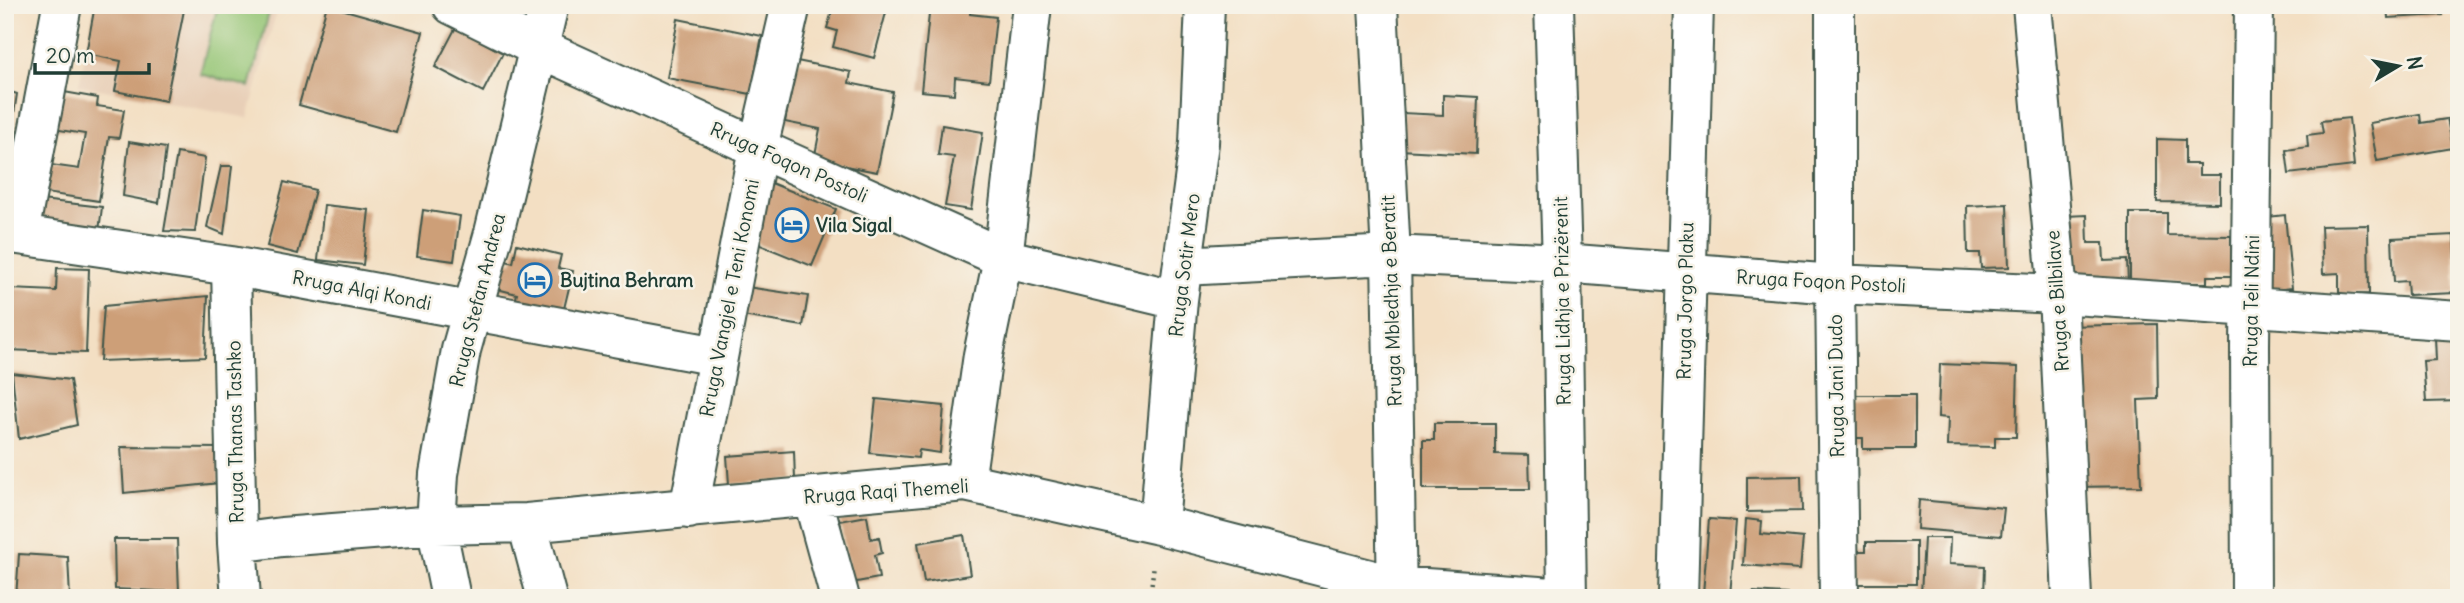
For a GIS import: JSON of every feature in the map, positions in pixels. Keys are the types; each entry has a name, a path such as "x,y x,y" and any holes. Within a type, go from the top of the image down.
{"street":[{"path":"12,233 62,5"},
{"name":"Rruga Foqon Postoli","path":"452,5 758,149 1003,258 1181,283 1391,255 1562,263 1835,284 2058,293 2459,321"},
{"name":"Rruga Stefan Andrea","path":"451,598 436,525 439,474 461,350 494,233 549,5"},
{"name":"Rruga Vangjel e Teni Konomi","path":"689,509 758,149 791,5"},
{"path":"965,482 983,355 1003,258 1032,5"},
{"name":"Rruga Sotir Mero","path":"1159,525 1181,283 1199,143 1205,5"},
{"name":"Rruga Mbledhja e Beratit","path":"1378,5 1391,255 1397,592"},
{"name":"Rruga Lidhja e Prizërenit","path":"1554,5 1562,263 1567,598"},
{"name":"Rruga Jorgo Plaku","path":"1678,598 1694,5"},
{"name":"Rruga Jani Dudo","path":"1835,5 1839,598"},
{"name":"Rruga e Bilbilave","path":"2032,5 2058,293 2072,598"},
{"name":"Rruga Teli Ndini","path":"2251,598 2250,308 2254,5"},
{"name":"Rruga Alqi Kondi","path":"12,233 231,266 717,356"},
{"name":"Rruga Thanas Tashko","path":"231,266 237,543 241,598"},
{"name":"Rruga Raqi Themeli","path":"237,543 436,525 527,523 965,482 1159,525 1397,592 1567,598"},
{"path":"813,496 840,598"},
{"path":"527,523 547,598"}],"shaded area":[{"path":"95,5 278,5 248,118 79,85"}],"green space":[{"path":"218,5 271,5 250,87 200,74"}],"building":[{"path":"95,5 185,5 166,101 115,91 121,61 86,54"},
{"path":"327,5 423,32 396,132 299,105"},
{"path":"834,5 888,5 874,58 833,47 837,31 827,28"},
{"path":"930,5 971,5 970,14 996,17 989,81 955,77 954,94 921,91"},
{"path":"2387,5 2442,5 2443,15 2388,18"},
{"path":"678,19 762,36 751,94 667,78"},
{"path":"456,27 503,53 483,92 435,67"},
{"path":"797,61 851,72 849,83 893,92 877,172 814,160 820,129 785,122"},
{"path":"5,90 17,94 9,146 5,145"},
{"path":"53,90 98,98 97,106 124,110 119,138 109,137 99,201 39,192 43,164 79,169 85,134 47,128"},
{"path":"1443,95 1478,97 1476,154 1400,150 1402,113 1443,115"},
{"path":"2420,114 2421,123 2447,119 2453,148 2377,161 2370,123"},
{"path":"2349,118 2354,166 2289,174 2286,150 2308,147 2307,135 2323,133 2321,121"},
{"path":"942,125 983,132 971,210 945,206 954,157 938,155"},
{"path":"2157,139 2185,140 2185,164 2199,164 2199,175 2220,175 2220,203 2157,202"},
{"path":"129,142 166,148 159,203 123,196"},
{"path":"177,153 205,158 195,232 164,231"},
{"path":"221,166 232,166 224,234 207,227"},
{"path":"284,182 315,190 298,254 267,246"},
{"name":"Vila Sigal","path":"771,183 836,209 812,266 748,240"},
{"path":"41,200 102,207 98,239 37,232"},
{"path":"2007,204 2009,267 1981,268 1980,253 1968,253 1967,206"},
{"path":"324,205 369,210 363,265 318,260"},
{"path":"423,210 460,216 454,261 417,256"},
{"path":"2130,213 2167,213 2167,235 2231,236 2231,276 2207,276 2207,283 2130,283"},
{"path":"2087,215 2088,243 2103,243 2104,261 2127,260 2128,282 2068,284 2065,216"},
{"path":"2285,215 2292,288 2266,291 2259,218"},
{"path":"2368,225 2369,294 2339,295 2339,273 2323,274 2321,226"},
{"path":"2454,235 2456,293 2408,295 2407,281 2394,282 2392,238"},
{"name":"Bujtina Behram","path":"517,244 561,255 558,268 573,271 561,321 513,309 517,294 497,289 503,260 513,263"},
{"path":"57,268 89,269 86,353 7,350 10,289 56,291"},
{"path":"747,287 808,296 803,326 742,316"},
{"path":"208,296 205,357 100,361 104,306"},
{"path":"2157,324 2158,399 2138,400 2141,486 2070,487 2066,326"},
{"path":"2459,336 2459,401 2426,402 2423,361 2436,360 2435,337"},
{"path":"1940,364 2018,367 2016,437 1995,437 1995,447 1947,446 1948,418 1938,417"},
{"path":"12,373 70,380 77,425 19,439"},
{"path":"1845,395 1915,395 1915,449 1863,449 1863,438 1845,438"},
{"path":"876,399 944,406 940,453 919,450 918,458 870,453"},
{"path":"1434,423 1495,423 1495,454 1529,455 1530,489 1423,489 1423,440 1434,440"},
{"path":"121,447 219,448 219,483 124,493"},
{"path":"794,451 795,480 729,484 727,456"},
{"path":"1801,476 1802,511 1747,512 1747,477"},
{"path":"1919,500 2004,508 2001,536 1917,529"},
{"path":"867,516 871,539 879,537 882,553 875,555 879,578 851,583 840,521"},
{"path":"1709,519 1736,521 1730,596 1703,594"},
{"path":"1746,519 1762,521 1761,534 1803,538 1800,569 1743,565"},
{"path":"964,535 970,575 924,582 918,543"},
{"path":"1924,538 1950,538 1949,564 1985,566 1984,596 1921,594"},
{"path":"114,539 177,539 179,592 115,589"},
{"path":"1866,542 1916,542 1916,584 1846,584 1846,551 1866,551"},
{"path":"19,554 68,557 70,598 16,598"},
{"path":"1753,592 1802,595 1801,598 1753,598"}],"place":[{"name":"Vila Sigal","path":"792,225"},
{"name":"Bujtina Behram","path":"535,280"}]}
